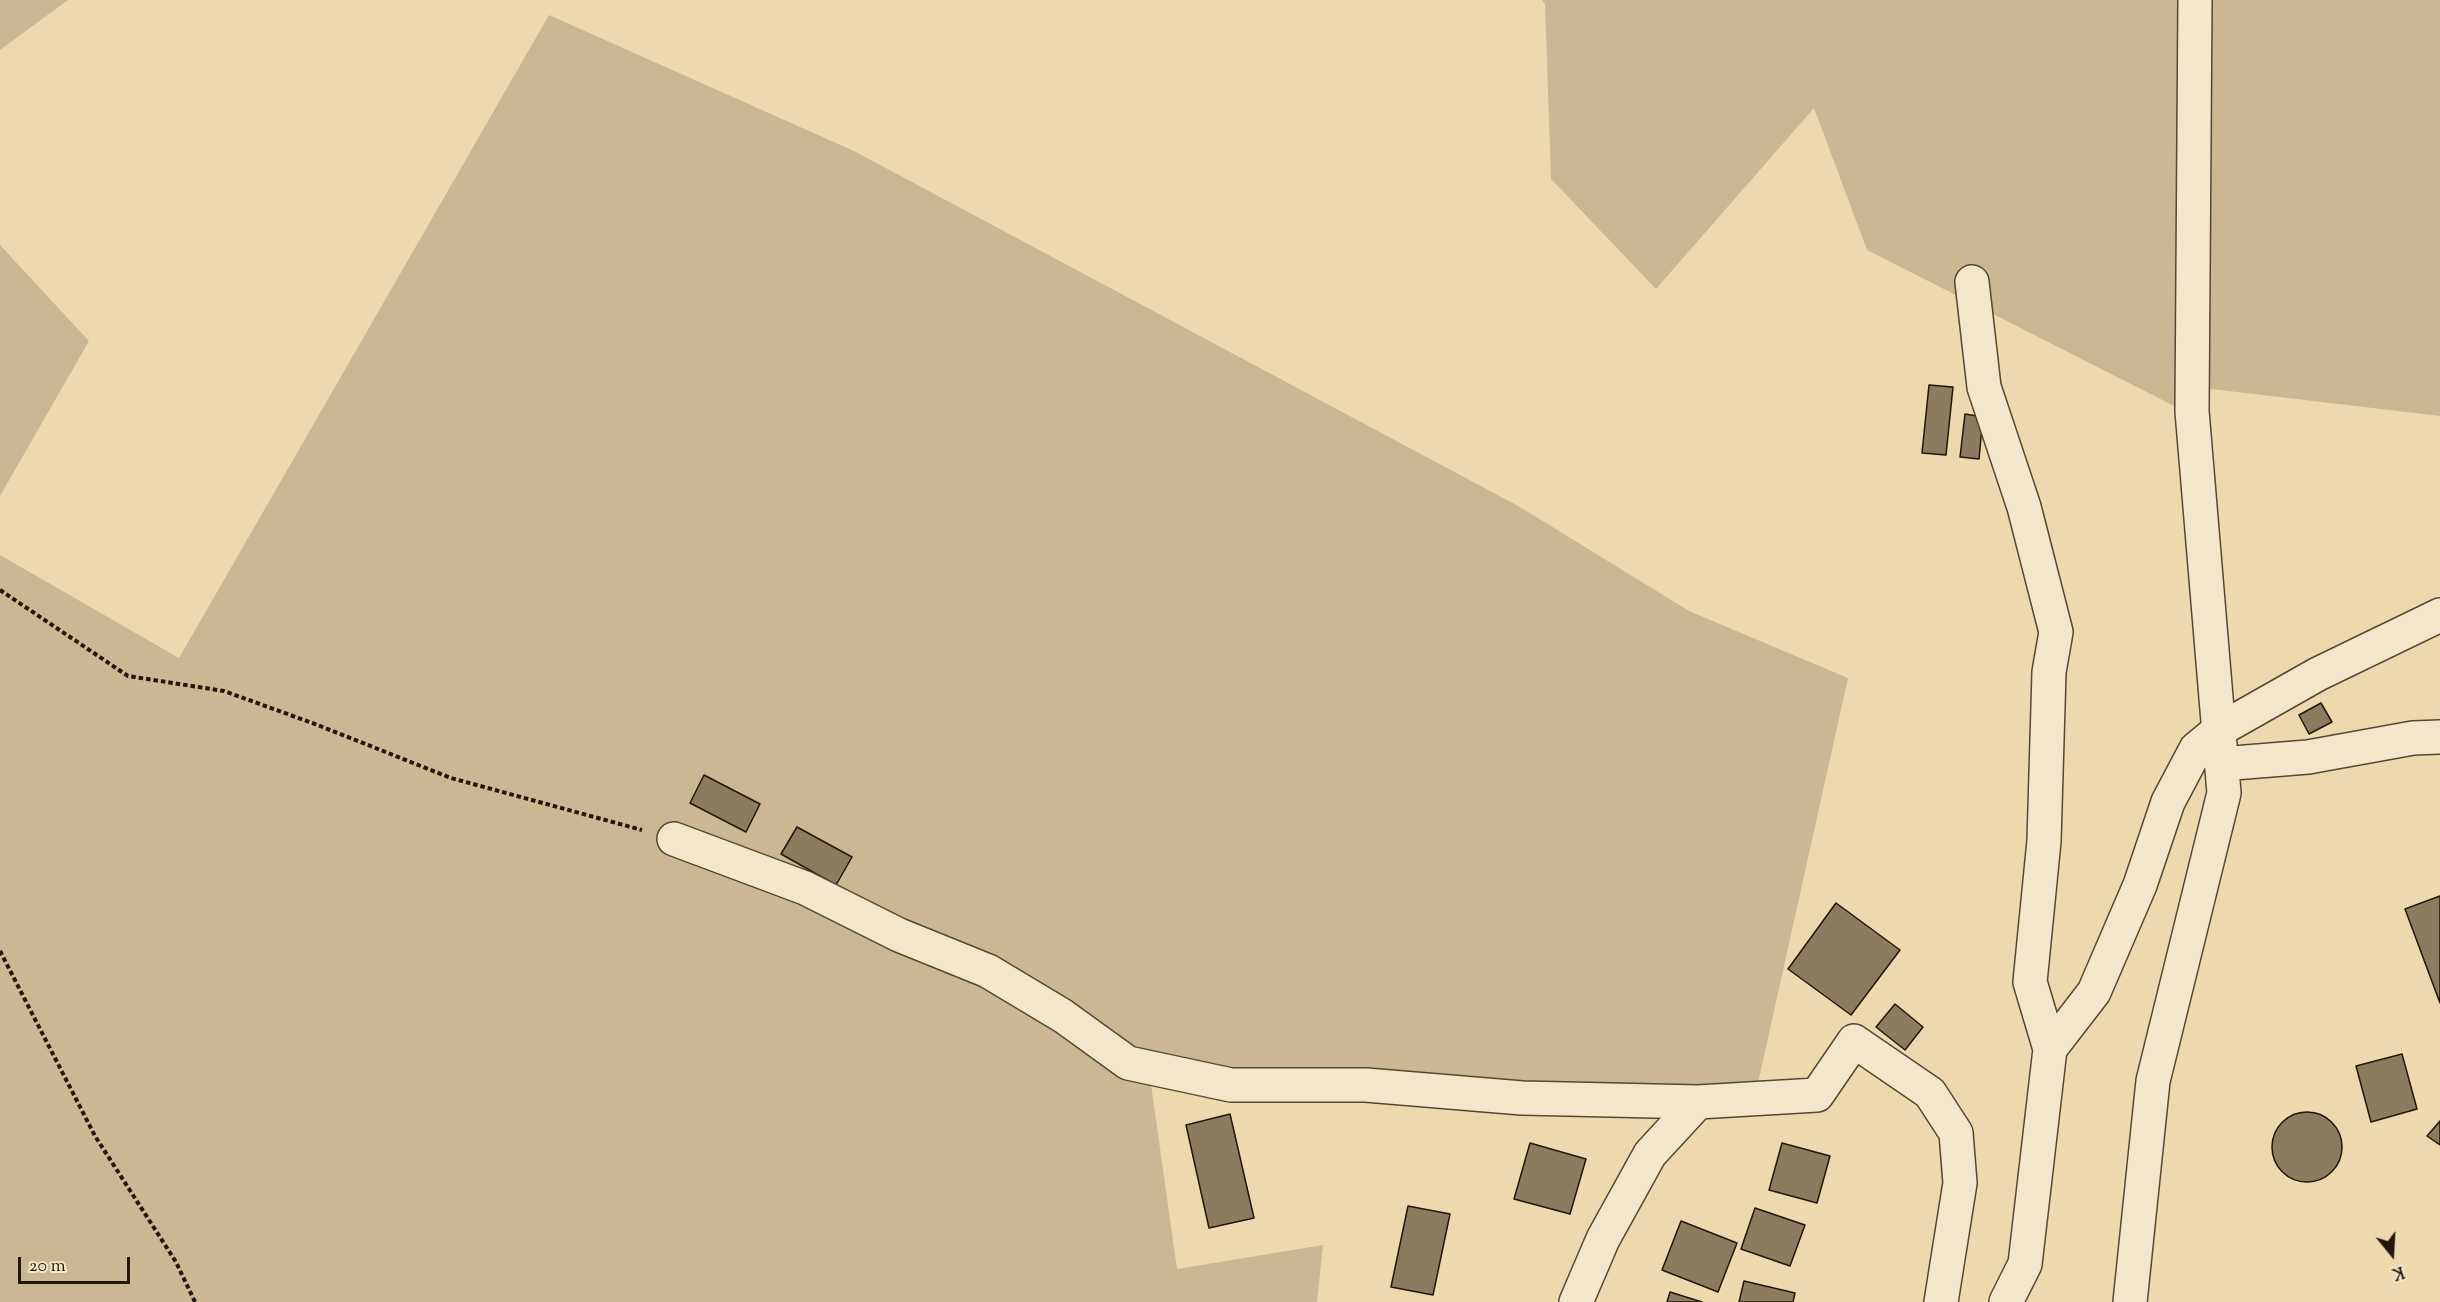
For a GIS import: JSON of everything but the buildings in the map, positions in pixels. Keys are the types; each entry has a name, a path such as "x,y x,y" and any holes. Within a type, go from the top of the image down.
{"street":[{"path":"2130,1302 2153,1081 2224,793 2192,411 2195,0"},
{"path":"1972,282 1984,387 2024,507 2056,632 2049,672 2043,841 2030,982 2050,1049 2025,1264 2006,1302"},
{"path":"2050,1049 2094,992 2140,885 2168,802 2196,749 2219,730 2318,674 2440,615"},
{"path":"2221,764 2308,757 2413,738 2440,737"},
{"path":"674,839 805,888 899,935 988,971 1063,1016 1128,1063 1231,1085 1366,1085 1522,1098 1698,1102 1817,1095 1854,1041 1930,1093 1956,1133 1960,1183 1941,1302"},
{"path":"1576,1302 1603,1239 1650,1154 1698,1102"}],"path":[{"path":"0,590 128,676 224,691 315,723 452,778 674,839"},
{"path":"0,951 95,1136 176,1262 195,1302"}],"shaded area":[{"path":"0,0 68,0 0,50"},
{"path":"1542,0 2440,0 2440,416 2203,388 2180,409 1867,250 1814,108 1656,289 1551,179 1545,4"},
{"path":"549,15 854,151 1520,507 1689,611 1848,678 1756,1092 1149,1070 1177,1269 1323,1245 1317,1302 0,1302 0,555 179,658"},
{"path":"0,245 89,341 0,496"}]}
